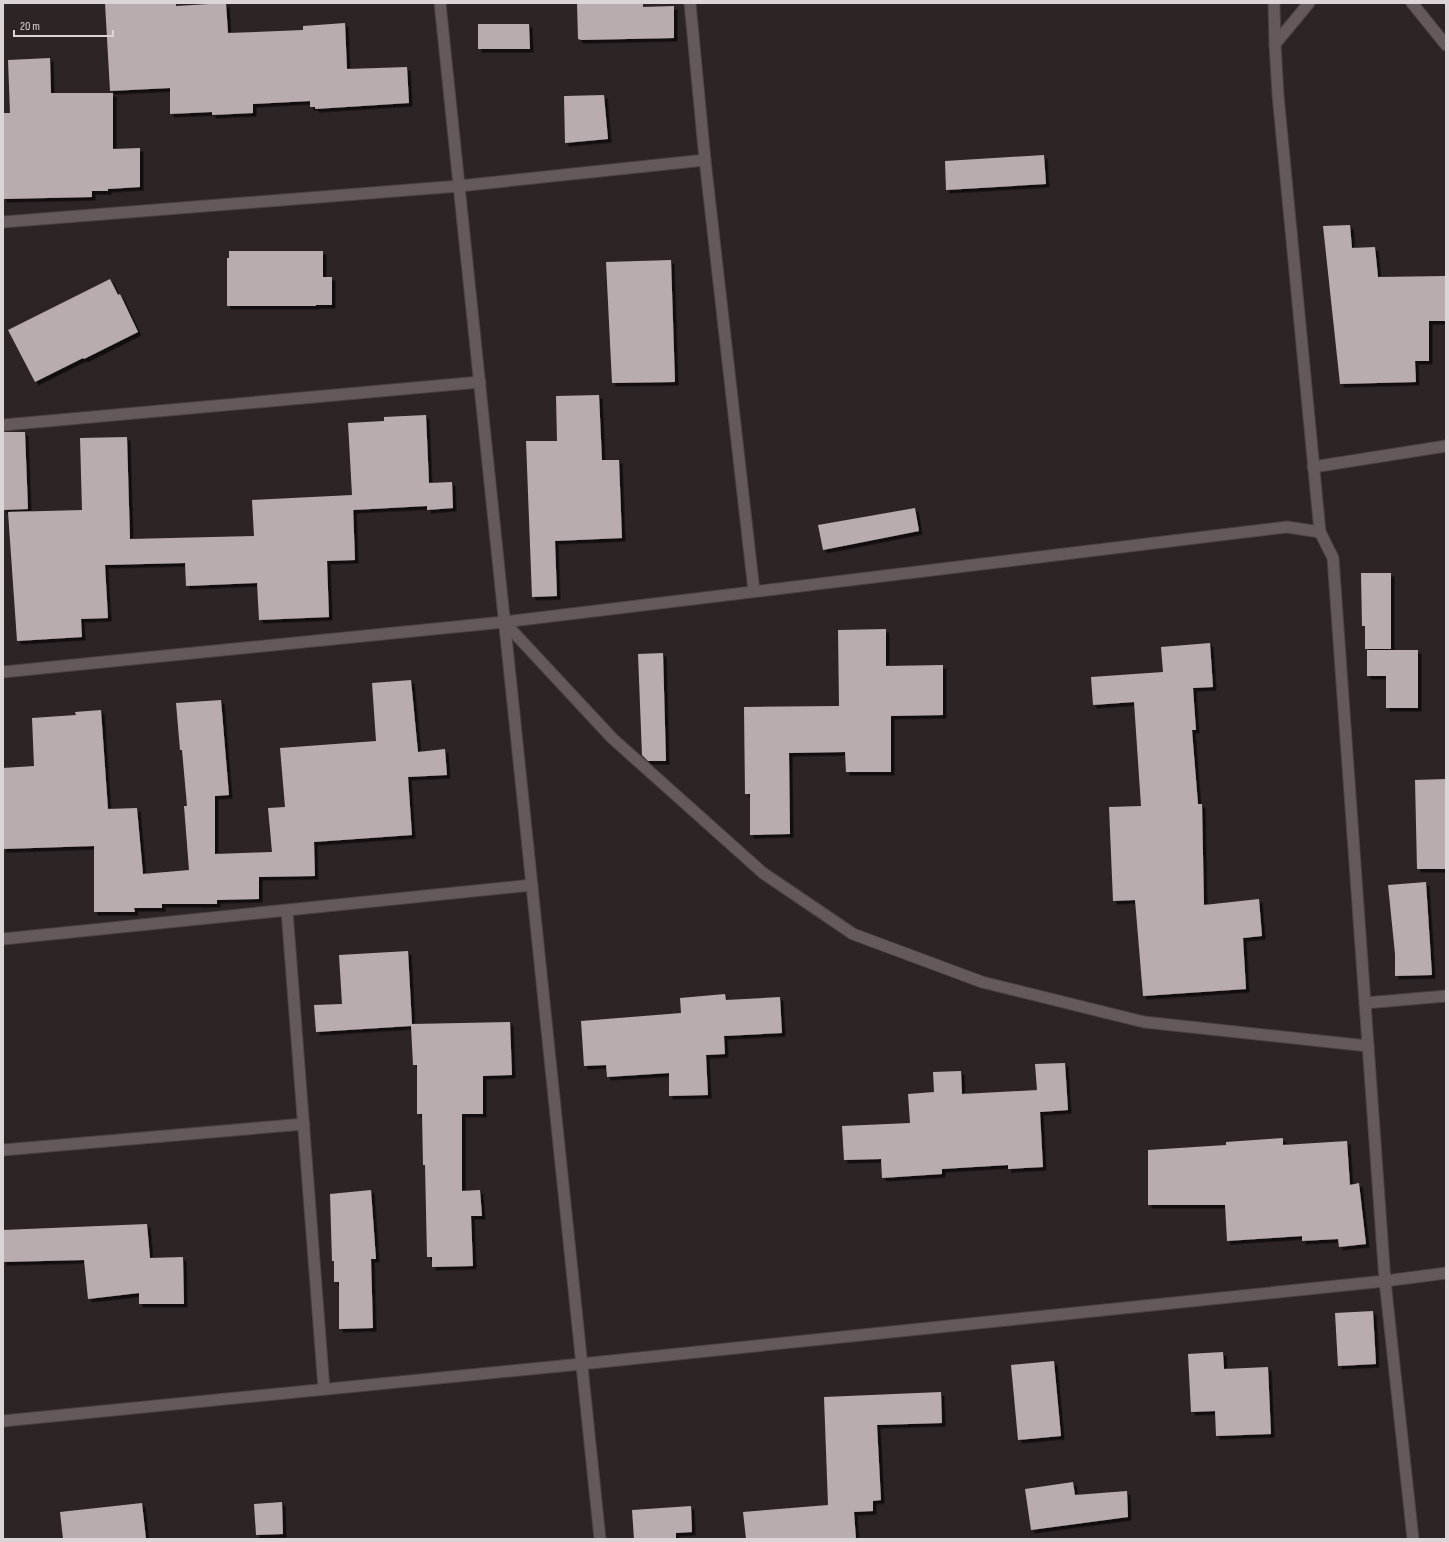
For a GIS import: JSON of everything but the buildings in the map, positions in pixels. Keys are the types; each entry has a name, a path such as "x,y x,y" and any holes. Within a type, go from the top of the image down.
{"street":[{"path":"440,3 600,1539"},
{"path":"690,3 705,160 754,591"},
{"path":"1274,3 1275,44 1313,467 1320,532 1333,558 1385,1281 1413,1539"},
{"path":"1275,44 1309,3"},
{"path":"1412,3 1446,45"},
{"path":"3,222 459,186 705,160"},
{"path":"3,425 480,382"},
{"path":"1313,467 1446,446"},
{"path":"3,672 504,622 1287,527 1320,532"},
{"path":"504,622 612,738 763,873 853,934 982,982 1144,1022 1368,1046"},
{"path":"3,940 532,886"},
{"path":"287,911 324,1389"},
{"path":"1365,1004 1446,996"},
{"path":"3,1150 304,1124"},
{"path":"3,1421 581,1364 1385,1281 1446,1273"}]}
